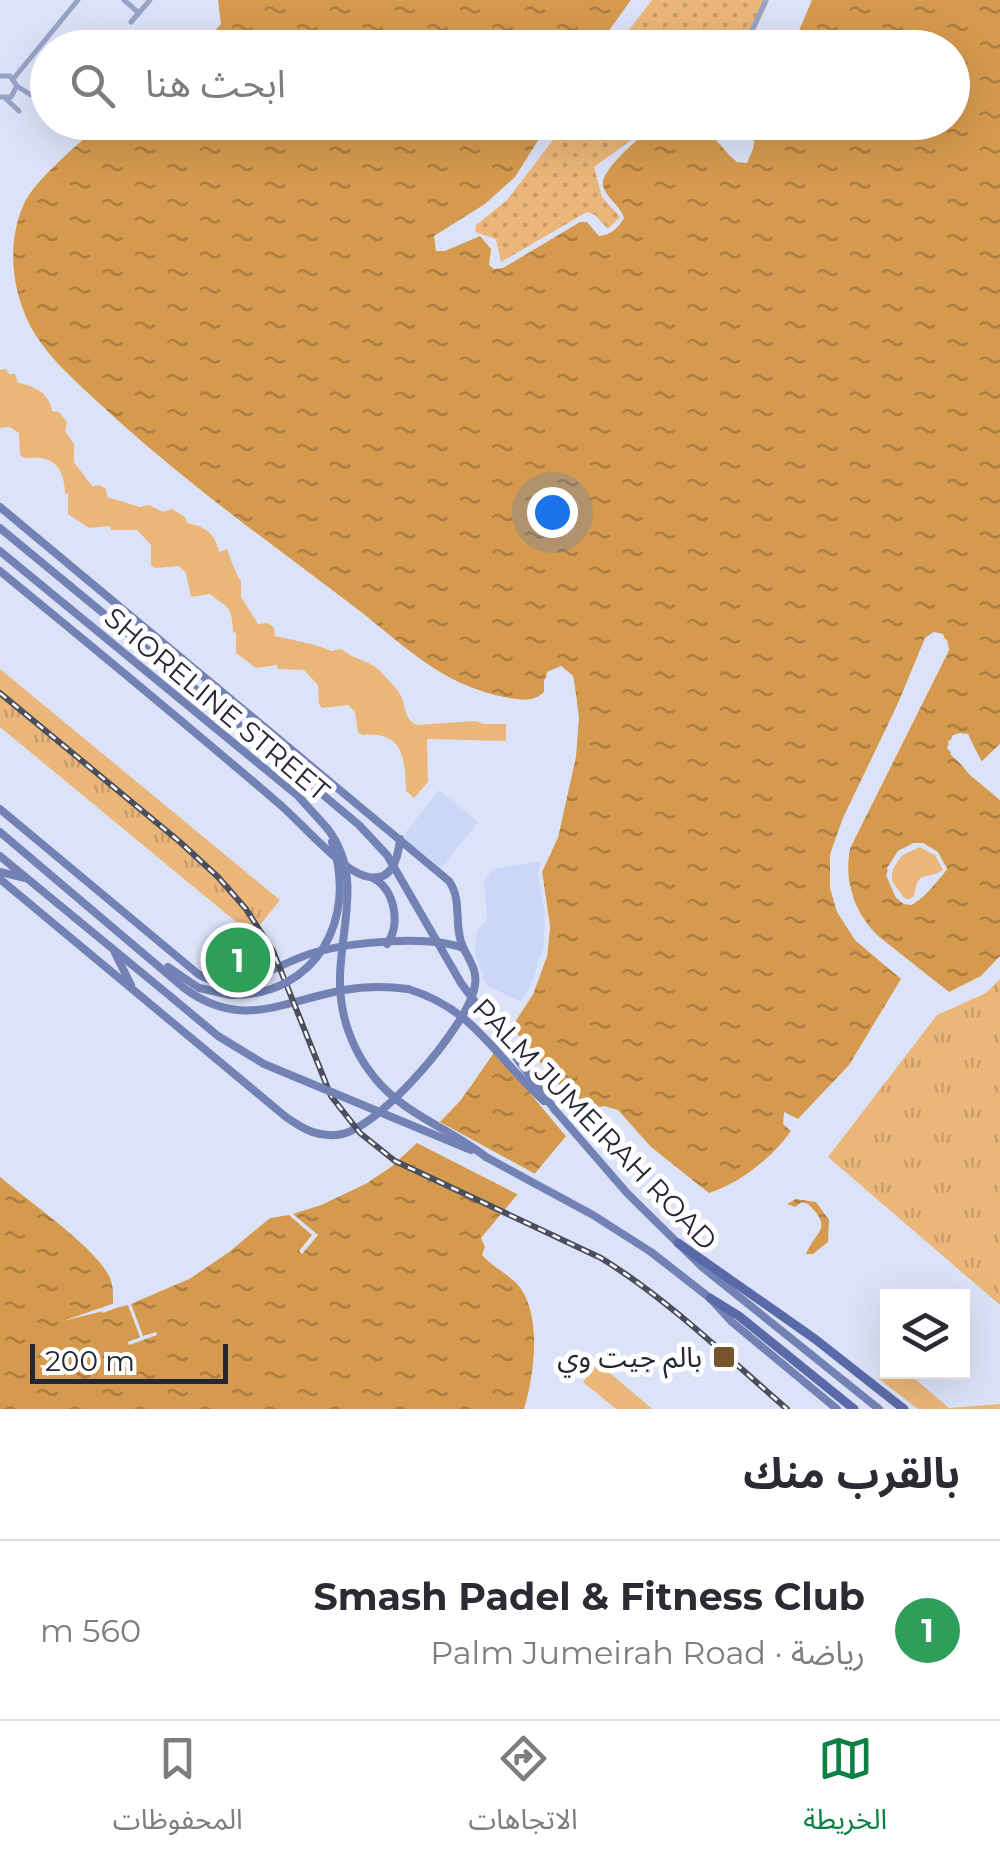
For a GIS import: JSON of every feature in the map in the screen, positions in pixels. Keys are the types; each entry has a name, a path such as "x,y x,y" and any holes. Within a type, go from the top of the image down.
{"main road":[{"path":"0,508 453,886 463,948 474,968 476,984 471,999 428,1064 387,1106 360,1126 340,1134 317,1134 300,1127 0,876"},
{"name":"SHORELINE STREET","path":"0,528 291,768 387,855 462,983 555,1110"},
{"name":"SHORELINE STREET","path":"0,551 306,804 328,828 340,849 348,882 340,992 356,1049 375,1079 400,1103 486,1157"},
{"path":"0,570 25,571"},
{"path":"0,570 354,870 383,884 391,896 394,929 387,944"},
{"path":"92,603 120,606"},
{"path":"98,633 110,662"},
{"path":"203,675 210,700"},
{"path":"162,705 191,710"},
{"path":"0,809 198,974 214,982 240,983 324,950 433,942 463,948"},
{"path":"143,952 192,985 231,995 261,992 288,981 312,962 330,937 340,908 340,866 328,828"},
{"name":"PALM JUMEIRAH ROAD","path":"0,832 191,993 207,1002 234,1010 270,1010 358,987 408,989 437,1000 472,1023 627,1193 710,1275 879,1409"},
{"path":"369,877 386,874 395,866 400,840"},
{"name":"PALM JUMEIRAH ROAD","path":"0,856 218,1036 264,1064 486,1157 622,1232 710,1298 732,1322 836,1408"},
{"path":"57,856 68,888"},
{"path":"0,876 29,880"},
{"path":"113,949 133,990"},
{"path":"678,1243 837,1355 904,1409"},
{"path":"710,1298 732,1311 854,1409"}],"street":[{"path":"53,30 78,0"},
{"path":"124,0 139,13"},
{"path":"131,22 150,0"},
{"path":"752,30 766,0"},
{"path":"14,78 30,58"},
{"path":"1,73 14,78 30,94"},
{"path":"3,98 15,94 18,86"},
{"path":"3,98 19,110"}],"shaded area":[{"path":"439,790 478,822 441,868 406,840 405,833"},
{"path":"541,861 538,872 545,913 544,946 521,1002 486,985 475,954 477,931 487,919 484,880 494,869"}],"green space":[{"path":"652,0 769,0 756,30 629,30"},
{"path":"553,140 631,140 594,167 602,197 620,217 608,229 587,212 501,262 496,239 475,232 476,225 507,200"},
{"path":"0,370 15,374 18,383 40,391 52,411 59,412 67,422 65,431 74,444 74,462 92,486 100,485 106,489 107,497 140,507 149,505 163,512 172,509 185,517 187,523 209,532 219,552 227,549 241,581 241,597 258,624 268,623 275,636 331,651 341,649 372,665 398,691 408,717 416,725 475,721 506,724 506,741 427,739 428,782 414,798 406,791 402,757 394,742 358,732 355,712 348,705 322,708 318,685 304,670 278,669 277,665 256,668 236,653 236,633 228,608 210,594 191,597 186,573 179,566 151,565 151,545 137,530 89,528 68,514 68,494 59,469 49,460 24,458 20,455 19,433 10,427 0,428"},
{"path":"0,669 280,900 252,935 0,727"},
{"path":"920,847 935,855 943,870 921,878 914,896 908,900 894,886 893,870 902,856"},
{"path":"1000,979 1000,1305 828,1157 937,1015 986,993"},
{"path":"598,1363 652,1409 616,1409 583,1382"},
{"path":"879,1379 915,1379 949,1408 1000,1404 1000,1409 918,1409"}],"water":[{"path":"218,0 631,0 609,30 216,30 221,24"},
{"path":"812,0 1000,0 1000,744 982,762 967,734 948,741 951,755 1000,800 1000,956 981,976 949,992 876,934 862,916 848,874 850,848 949,650 947,640 934,632 925,638 830,855 830,888 855,940 901,979 849,1065 798,1119 784,1112 783,1124 791,1131 784,1141 754,1168 720,1189 709,1193 651,1147 618,1110 604,1106 587,1111 481,1238 485,1247 482,1255 519,1287 529,1305 534,1350 524,1409 0,1409 0,1177 100,1262 113,1289 113,1305 102,1309 103,1313 189,1279 229,1252 264,1220 321,1205 367,1183 433,1128 471,1086 533,994 547,956 550,927 542,872 558,837 576,756 579,717 573,676 561,666 544,680 544,692 523,700 484,692 441,673 190,481 79,384 40,341 17,290 13,262 15,233 29,195 83,140 538,140 515,177 485,204 434,236 436,251 445,251 480,236 491,249 489,265 494,269 503,268 580,222 587,222 599,236 614,230 624,218 604,189 604,178 638,140 716,140 737,162 747,163 754,140 970,140 970,30 799,30","holes":["914,843 932,848 947,869 920,899 905,904 898,899 887,868 898,851"]},
{"path":"796,1199 816,1202 829,1220 828,1242 813,1254 806,1254 820,1229 820,1219 808,1204 787,1204"}],"pier":[{"path":"934,632 943,634 949,650 850,848 846,871 857,911 873,932 949,992 949,997 869,936 853,913 841,871 846,846 944,650 940,639 929,641 835,856 835,887 842,909 859,937 905,975 905,981 855,940 837,912 830,888 830,855 843,818 886,732 925,638"},
{"path":"561,666 573,676 577,701 576,756 558,837 542,872 550,927 547,956 533,994 512,1027 587,1119 569,1140 495,1051 440,1122 539,1176 521,1196 417,1143 367,1183 293,1214 318,1235 302,1254 299,1251 312,1235 289,1215 270,1218 189,1279 131,1304 143,1336 156,1332 157,1335 129,1345 128,1342 140,1337 128,1305 63,1321 164,1286 226,1249 262,1216 319,1201 364,1179 388,1163 467,1083 529,992 544,946 545,913 538,872 553,837 570,768 575,723 566,674 555,672 549,681 549,693 544,692 547,672"},
{"path":"968,734 981,762 1000,744 1000,752 987,767 1000,785 972,759 964,739 955,740 952,746 1000,794 1000,800 970,775 947,748 953,735"},
{"path":"923,843 938,852 947,869 941,877 932,878 943,870 935,855 920,847 902,855 892,870 891,880 904,898 912,900 918,896 910,905 896,898 886,875 898,851"}],"railway":[{"path":"0,693 180,842 246,909 273,951 331,1096 360,1133 395,1161 601,1258 626,1274 787,1409"}],"place":[{"name":"Smash Padel & Fitness Club","path":"238,960"},
{"name":"بالم جيت وي","path":"724,1357"}]}
